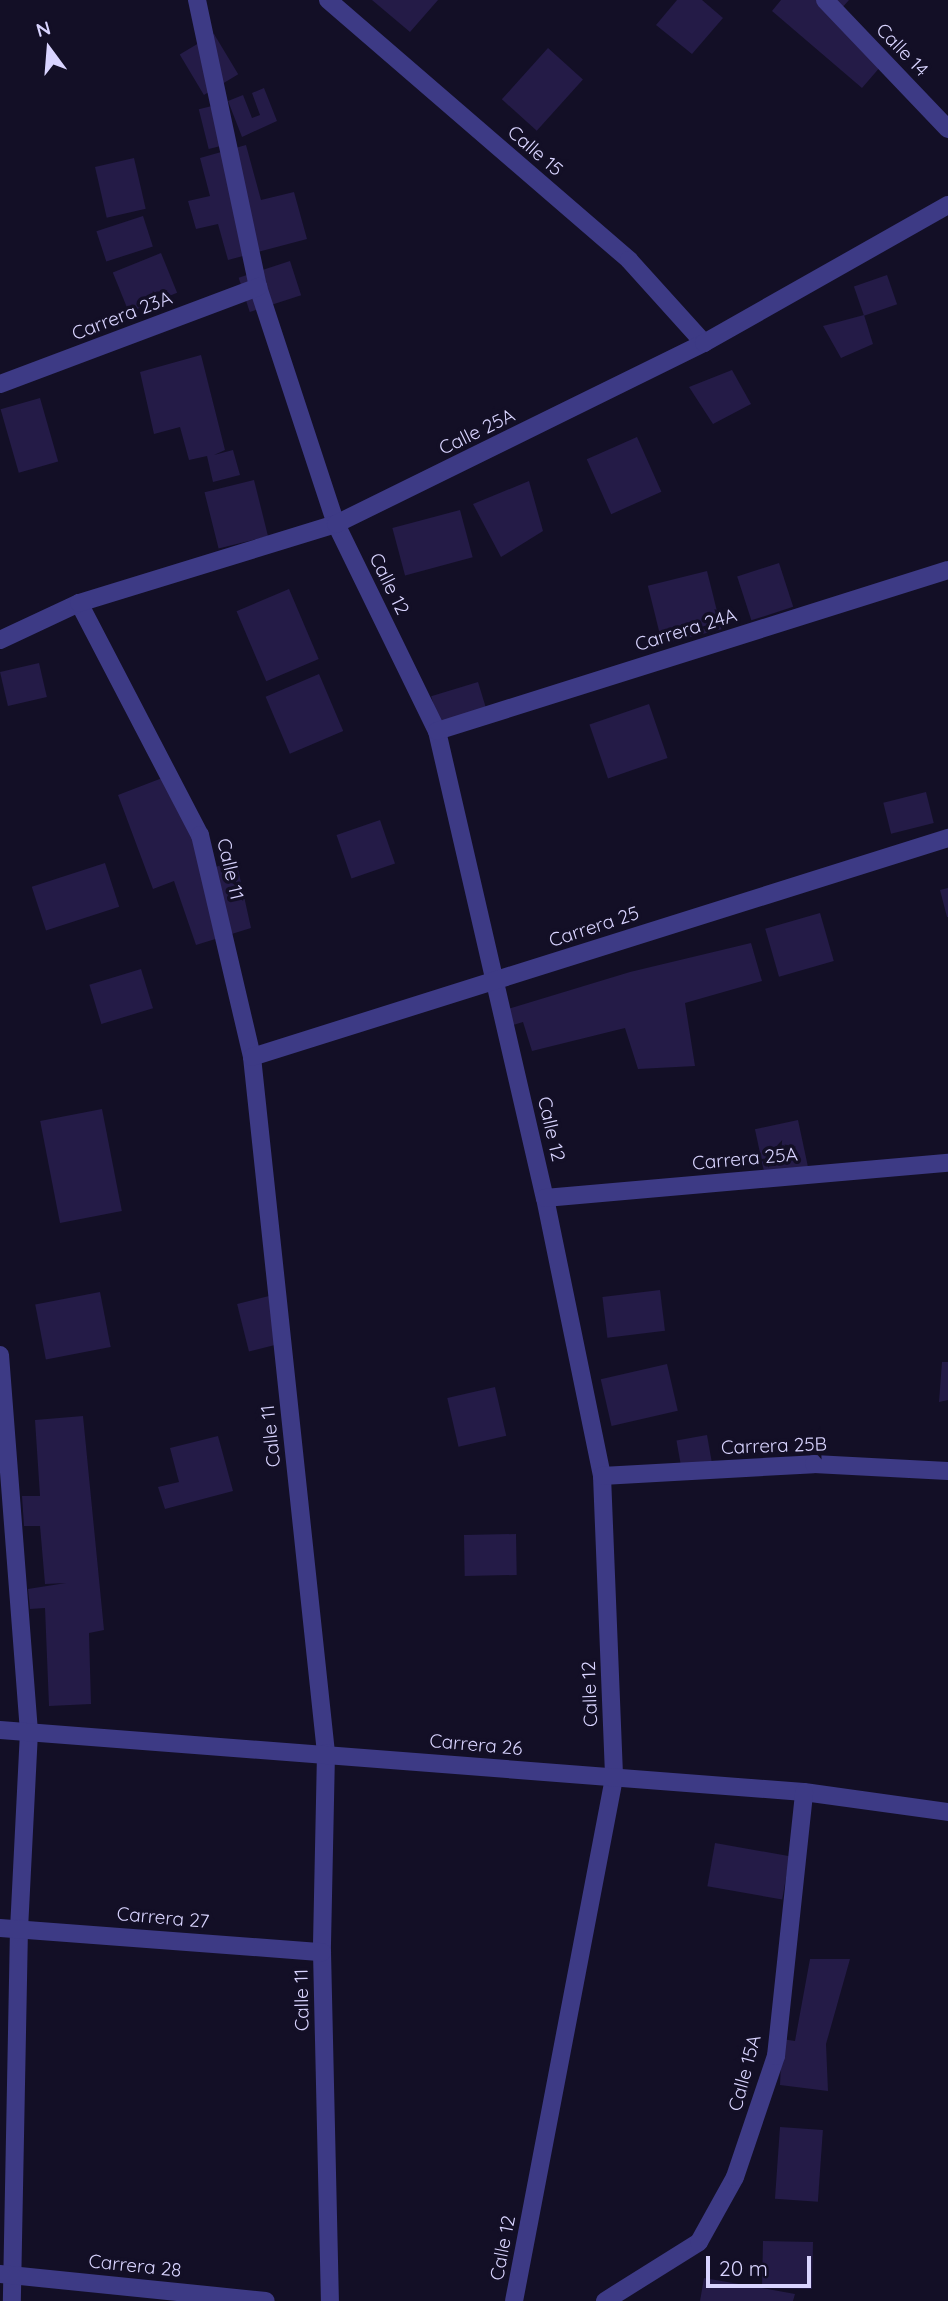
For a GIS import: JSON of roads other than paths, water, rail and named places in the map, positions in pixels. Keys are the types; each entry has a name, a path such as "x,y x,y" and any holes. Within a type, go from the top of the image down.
{"street":[{"name":"Calle 15","path":"328,0 629,260 704,343"},
{"name":"Calle 14","path":"825,0 948,129"},
{"name":"Calle 12","path":"197,2 258,287 336,524 437,731 545,1198 602,1476 614,1778 514,2301"},
{"name":"Calle 25A","path":"0,640 79,603 336,524 704,343 948,205"},
{"name":"Carrera 23A","path":"0,384 258,287"},
{"name":"Carrera 24A","path":"437,731 948,570"},
{"name":"Calle 11","path":"79,603 200,835 252,1057 326,1753 322,1952 330,2301"},
{"name":"Carrera 25","path":"252,1057 948,838"},
{"name":"Carrera 25A","path":"545,1198 948,1163"},
{"path":"0,1355 29,1732 6,2274 12,2301"},
{"name":"Carrera 25B","path":"602,1476 814,1464 948,1471"},
{"name":"Carrera 26","path":"0,1730 326,1753 804,1792 948,1812"},
{"name":"Calle 15A","path":"605,2301 699,2242 735,2177 776,2056 804,1792"},
{"name":"Carrera 27","path":"0,1928 322,1952"},
{"name":"Carrera 28","path":"6,2274 266,2301"}]}
